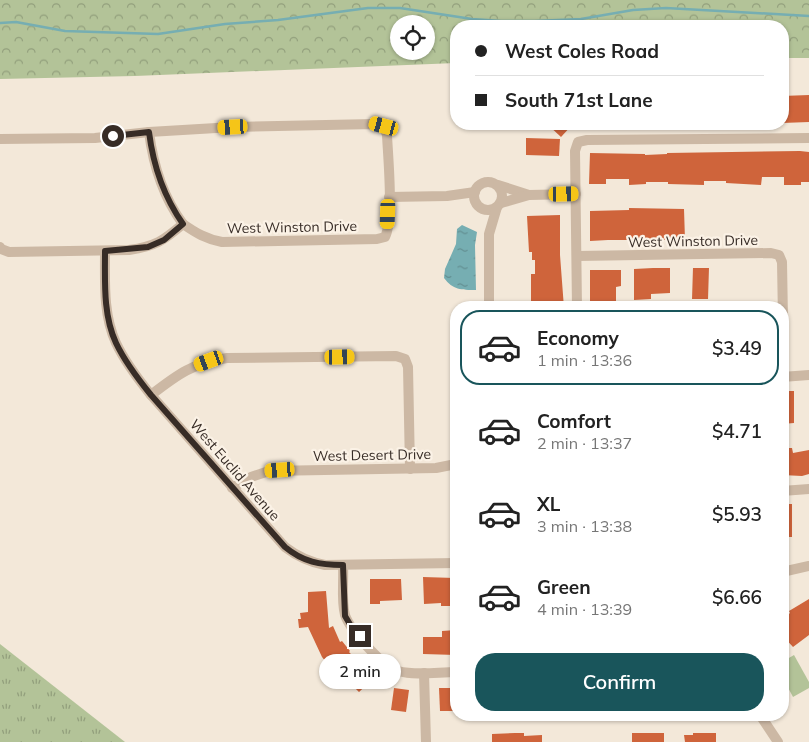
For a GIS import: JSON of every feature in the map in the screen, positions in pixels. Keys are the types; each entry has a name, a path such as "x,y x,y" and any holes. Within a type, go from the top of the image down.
{"street":[{"path":"0,139 95,138 149,132 291,125 374,124 384,126 387,135 389,197 447,196 477,200 490,210 529,195 576,194"},
{"path":"0,248 9,252 105,251 148,247 164,240 183,224 173,210 155,166 149,132"},
{"path":"577,301 575,151 578,142 587,140 809,138"},
{"path":"489,234 477,200 480,184 489,182 529,195"},
{"path":"489,301 489,234 503,194 498,185"},
{"name":"West Winston Drive","path":"183,224 195,233 208,239 222,242 378,240 385,237 388,232 389,197"},
{"name":"West Euclid Avenue","path":"105,251 106,297 111,328 124,358 151,395 285,547 296,556 309,562 326,565 450,562"},
{"name":"West Winston Drive","path":"577,256 771,253 779,255 782,262 782,301"},
{"path":"151,395 189,368 209,361 228,358 396,356 405,359 408,368 410,469"},
{"path":"789,377 809,375"},
{"name":"West Desert Drive","path":"232,488 251,477 269,471 410,469 450,465"},
{"path":"789,490 809,489"},
{"path":"343,565 345,616 351,626 386,666 402,672 450,672"},
{"path":"789,570 809,566"},
{"path":"424,673 426,742"},
{"path":"763,721 778,742"}],"green space":[{"path":"0,0 809,0 809,58 789,58 789,20 450,20 450,63 135,76 0,79"},
{"path":"0,644 125,742 0,742"},
{"path":"794,655 809,682 809,688 793,697 789,689 789,658"}],"water":[{"path":"462,225 477,232 475,245 476,290 458,288 451,285 444,278 445,269 456,244 457,229"}],"building":[{"path":"809,95 809,122 789,123 789,96"},
{"path":"553,130 567,130 561,137"},
{"path":"526,138 560,139 559,156 526,155"},
{"path":"809,152 809,182 801,182 801,185 784,185 784,177 762,177 761,185 726,183 726,181 704,181 704,185 646,182 646,184 629,185 629,179 606,179 606,184 589,184 590,153 645,155"},
{"path":"629,208 684,209 685,240 590,241 590,211 629,210"},
{"path":"560,215 560,255 563,301 531,301 531,274 535,274 535,260 532,260 532,252 529,252 527,216"},
{"path":"670,268 670,293 651,294 651,299 634,300 634,269"},
{"path":"693,268 709,268 708,299 692,299"},
{"path":"590,270 621,270 621,286 616,287 616,301 590,301"},
{"path":"789,391 794,391 794,423 789,423"},
{"path":"789,448 792,448 793,453 809,450 809,474 802,476 789,475"},
{"path":"789,504 792,504 792,537 789,537"},
{"path":"423,577 450,578 450,606 441,606 441,603 424,604"},
{"path":"370,579 401,579 402,600 380,601 380,604 370,604"},
{"path":"326,591 329,628 333,626 340,642 342,641 349,652 374,678 359,692 349,682 352,680 335,662 330,667 322,657 308,627 299,628 298,619 301,619 300,613 308,612 308,592"},
{"path":"809,599 809,635 793,647 789,643 789,611"},
{"path":"450,630 450,655 423,654 423,637 442,637 442,631"},
{"path":"394,688 409,690 406,712 391,710"},
{"path":"439,688 450,688 450,711 440,711"},
{"path":"524,733 524,736 542,735 542,742 492,742 492,734"},
{"path":"632,733 664,733 664,742 632,742"},
{"path":"693,733 716,733 716,742 685,742 684,735 693,735"}],"waterway":[{"path":"0,23 16,22 65,31 158,34 225,24 278,20 368,8 400,8 486,20"},
{"path":"558,20 581,19 633,10 666,8 809,16"}],"route":[{"path":"113,136 149,132 155,166 173,210 183,224 164,240 148,247 105,251 107,310 116,343 135,375 151,395 285,547 296,556 309,562 343,565 345,616 360,636"}]}
